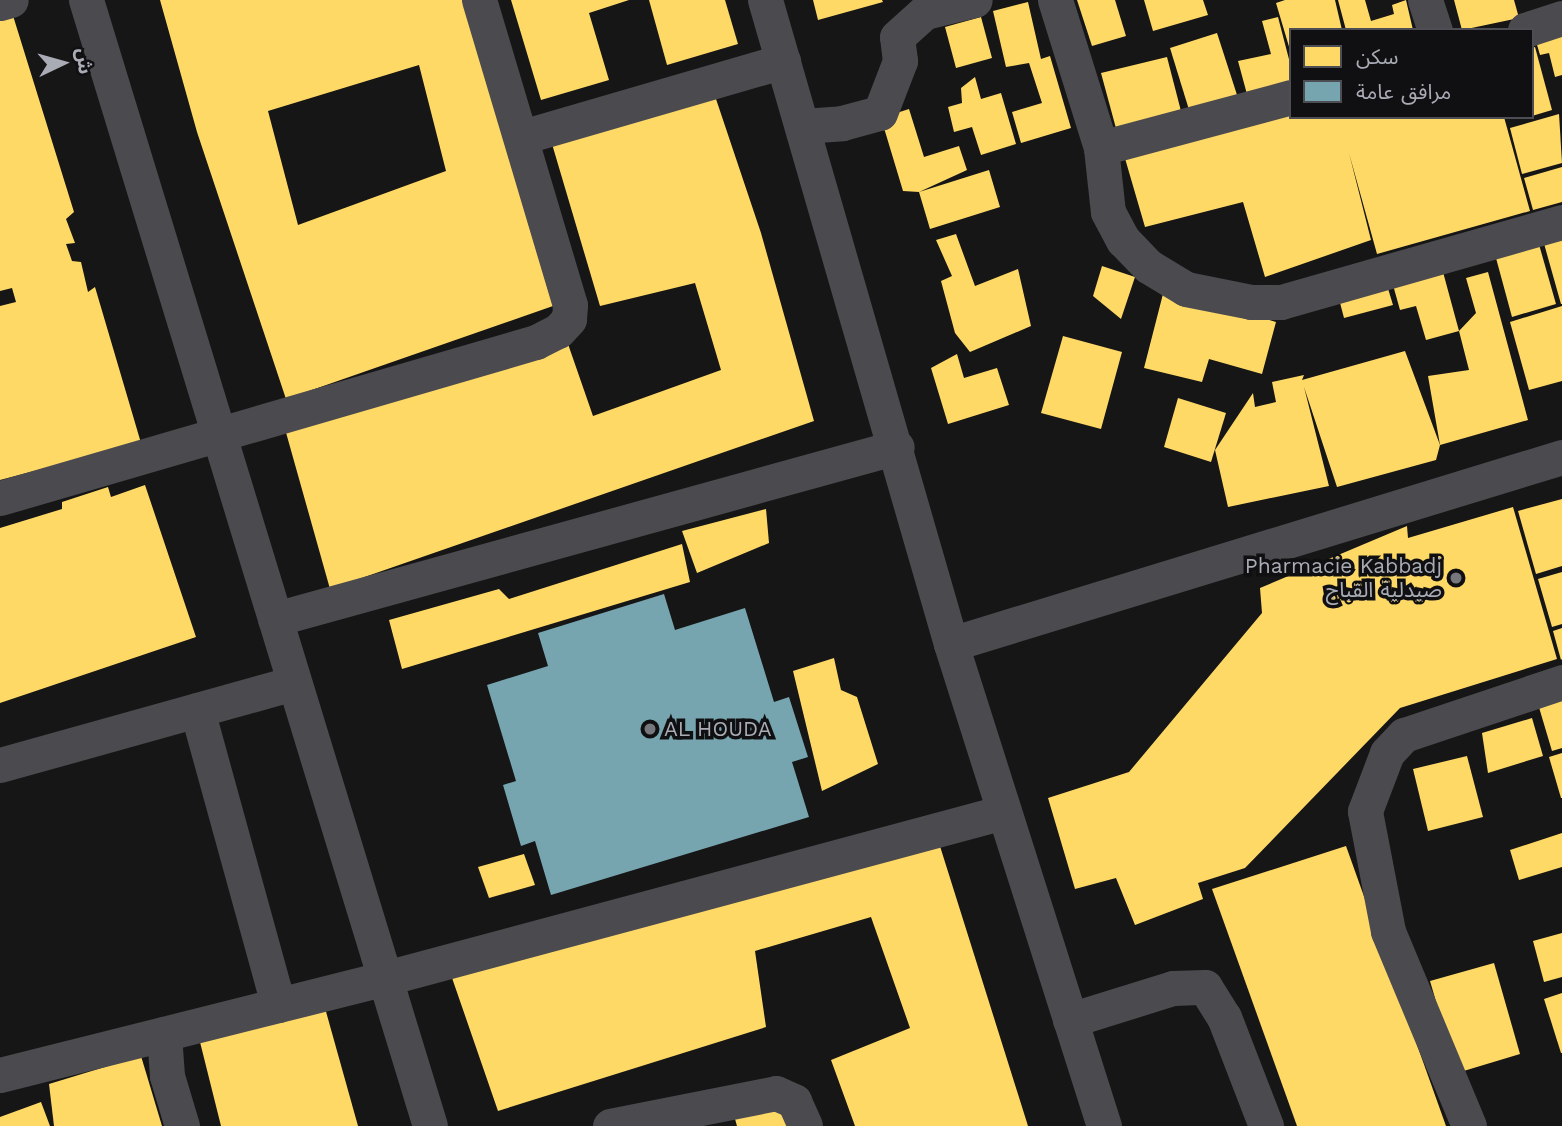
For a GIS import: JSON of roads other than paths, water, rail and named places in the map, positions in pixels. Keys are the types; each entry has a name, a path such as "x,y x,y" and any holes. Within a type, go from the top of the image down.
{"street":[{"path":"0,3 12,0"},
{"path":"86,0 430,1126"},
{"path":"0,498 536,342 558,331 569,319 570,305 480,0"},
{"path":"765,0 897,447 951,644 1104,1126"},
{"path":"803,126 842,124 880,113 900,61 897,37 925,12 975,0"},
{"path":"1055,0 1101,148 1108,212 1124,240 1148,266 1186,289 1251,302 1281,302 1562,222"},
{"path":"1425,0 1434,28"},
{"path":"1531,28 1562,18"},
{"path":"522,137 783,61"},
{"path":"1101,148 1289,98"},
{"path":"275,619 897,447"},
{"path":"951,644 1562,457"},
{"path":"1469,1126 1388,931 1365,811 1387,753 1404,736 1562,682"},
{"path":"0,765 293,683"},
{"path":"197,710 278,1005"},
{"path":"0,1075 386,978 1004,812"},
{"path":"1070,1020 1173,988 1205,987 1224,1017 1266,1126"},
{"path":"164,1034 167,1076 181,1126"},
{"path":"610,1126 776,1093 794,1101 805,1126"}],"place":[{"name":"Pharmacie Kabbadj صيدلية القباج","path":"1456,578"},
{"name":"AL HOUDA","path":"650,729"}]}
